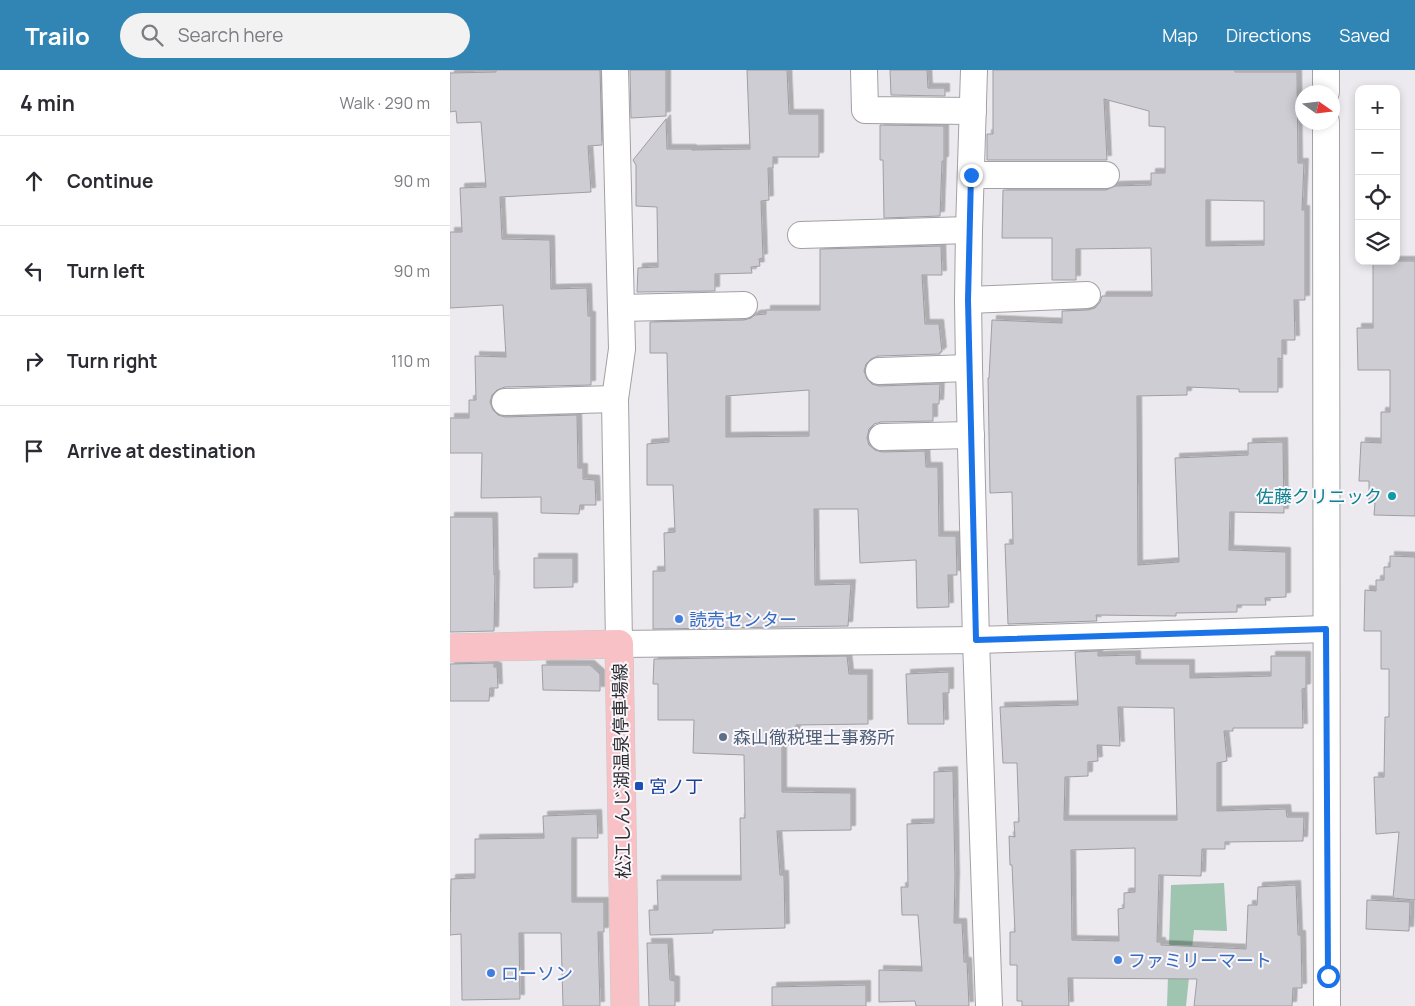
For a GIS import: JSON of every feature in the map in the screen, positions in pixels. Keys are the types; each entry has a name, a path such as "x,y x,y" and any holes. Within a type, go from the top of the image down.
{"main road":[{"name":"松江しんじ湖温泉停車場線","path":"450,648 619,644 625,1006"}],"street":[{"path":"615,70 622,349 616,399 619,644 976,640 1326,629"},
{"path":"864,70 865,110 973,111"},
{"path":"974,70 969,230 969,368 976,640 989,1006"},
{"path":"1326,70 1326,85"},
{"path":"1326,130 1327,1006"},
{"path":"971,175 1106,176"},
{"path":"801,235 969,230"},
{"path":"968,300 1087,295"},
{"path":"621,308 744,305"},
{"path":"880,371 969,368"},
{"path":"505,402 616,399"},
{"path":"882,437 971,435"}],"green space":[{"path":"1224,883 1227,931 1194,930 1186,1006 1167,1006 1171,885"}],"building":[{"path":"496,70 600,70 602,145 588,146 591,192 500,197 502,239 550,240 551,289 587,288 588,316 591,316 591,385 505,387 497,390 492,395 490,402 493,410 498,415 505,417 577,415 578,468 583,468 583,479 595,480 596,505 580,505 579,514 541,513 541,497 481,498 482,453 450,453 450,418 469,418 469,400 476,400 475,356 506,357 503,305 450,308 450,232 462,232 460,188 486,187 481,122 457,123 456,111 450,112 450,73 496,72"},
{"path":"630,70 666,70 666,116 631,118"},
{"path":"747,70 787,70 789,114 819,114 819,157 773,157 773,168 768,168 769,200 761,201 763,258 759,259 760,266 751,267 752,273 715,274 715,291 637,292 638,268 658,267 657,207 636,206 636,165 633,160 666,119 667,149 750,149"},
{"path":"890,70 927,70 928,88 945,88 945,96 891,95"},
{"path":"993,70 1235,70 1235,72 1297,72 1297,85 1295,85 1295,130 1298,130 1298,163 1304,163 1302,210 1305,210 1305,300 1294,300 1295,340 1282,340 1282,359 1278,358 1278,392 1239,392 1239,389 1187,387 1187,395 1137,396 1138,565 1179,562 1175,458 1248,455 1248,443 1283,442 1284,513 1230,512 1229,550 1286,552 1286,597 1265,598 1266,605 1237,605 1237,612 1176,613 1176,616 1096,615 1097,621 1008,624 1005,544 1013,544 1012,492 990,493 988,378 992,320 1062,323 1062,311 1095,308 1102,296 1152,296 1151,248 1076,249 1076,280 1052,280 1052,238 1002,238 1003,190 1106,190 1115,186 1151,185 1151,173 1165,173 1165,127 1149,126 1149,111 1104,99 1107,160 987,160 987,134 993,134","holes":["1206,200 1264,201 1264,245 1206,246"]},
{"path":"880,125 944,126 944,161 942,161 940,216 884,218 883,160 880,160"},
{"path":"941,246 942,275 922,275 925,324 939,324 942,352 940,354 878,356 866,364 864,371 867,379 872,384 879,386 940,384 939,404 933,404 933,421 881,422 874,424 869,429 867,438 869,445 875,450 882,452 925,451 926,467 938,467 939,536 956,536 957,575 948,575 949,607 917,608 916,560 860,563 858,509 814,509 815,585 851,584 848,626 653,629 653,571 665,571 664,533 675,532 673,485 647,485 647,444 669,442 667,353 650,353 650,322 744,320 755,315 766,314 766,310 820,310 820,249","holes":["809,390 809,436 726,437 726,396"]},
{"path":"1400,261 1415,261 1415,516 1374,515 1375,503 1369,502 1369,481 1359,481 1361,442 1381,443 1381,412 1390,412 1390,370 1358,370 1357,328 1373,328 1373,265 1400,265"},
{"path":"450,517 493,517 494,631 450,632"},
{"path":"1390,556 1415,557 1415,900 1393,898 1399,832 1376,834 1374,777 1384,777 1385,717 1389,717 1389,669 1381,669 1381,631 1364,631 1365,590 1376,591 1376,580 1384,580 1384,567 1390,567"},
{"path":"534,558 573,558 573,587 534,588"},
{"path":"1098,651 1098,656 1136,655 1136,664 1190,664 1190,678 1271,676 1271,656 1306,656 1306,688 1302,689 1303,728 1233,728 1233,731 1224,731 1227,761 1217,763 1217,811 1286,809 1287,817 1304,817 1303,841 1225,842 1225,849 1202,849 1201,876 1159,875 1157,942 1161,942 1161,945 1246,949 1248,905 1257,905 1258,887 1296,885 1298,935 1301,935 1302,988 1293,988 1292,1006 1194,1006 1197,979 1068,978 1069,1006 1022,1006 1022,1001 1017,1001 1017,965 1010,965 1010,932 1015,932 1009,836 1015,837 1014,822 1019,822 1017,763 1003,763 1000,707 1078,705 1075,652","holes":["1118,707 1174,708 1177,820 1064,820 1065,777 1088,776 1088,762 1098,761 1097,745 1120,746","1135,848 1135,892 1124,893 1124,908 1118,909 1119,941 1072,940 1071,850"]},
{"path":"847,656 849,674 868,674 868,724 796,725 796,745 782,745 782,792 851,793 851,830 777,831 780,875 784,875 785,928 713,930 713,933 650,935 649,910 658,910 657,880 741,880 740,818 745,818 744,755 693,753 694,720 658,720 658,684 653,684 654,659"},
{"path":"494,663 494,667 497,667 498,688 490,688 489,701 450,701 450,664"},
{"path":"542,665 590,665 600,674 600,691 543,690"},
{"path":"949,672 949,693 943,693 944,724 908,724 906,674"},
{"path":"953,771 954,923 962,923 964,962 967,962 969,1006 916,1006 915,1001 879,1002 879,970 922,971 918,915 902,915 901,887 908,887 907,824 934,823 934,772"},
{"path":"597,814 598,838 572,838 572,902 604,902 604,932 598,932 600,1006 563,1006 561,933 519,933 520,999 462,1000 461,934 450,935 451,879 475,878 475,839 544,838 543,816"},
{"path":"1367,900 1410,902 1409,931 1366,929"},
{"path":"647,943 668,943 670,980 675,981 675,1006 649,1006"},
{"path":"866,985 866,1006 772,1006 772,987"}],"place":[{"name":"佐藤クリニック","path":"1392,496"},
{"name":"読売センター","path":"679,619"},
{"name":"森山徹税理士事務所","path":"723,737"},
{"name":"宮ノ丁","path":"639,786"},
{"name":"ファミリーマート","path":"1118,960"},
{"name":"ローソン","path":"491,973"}],"route":[{"path":"971,175 968,300 976,640 1326,629 1328,976"}]}
